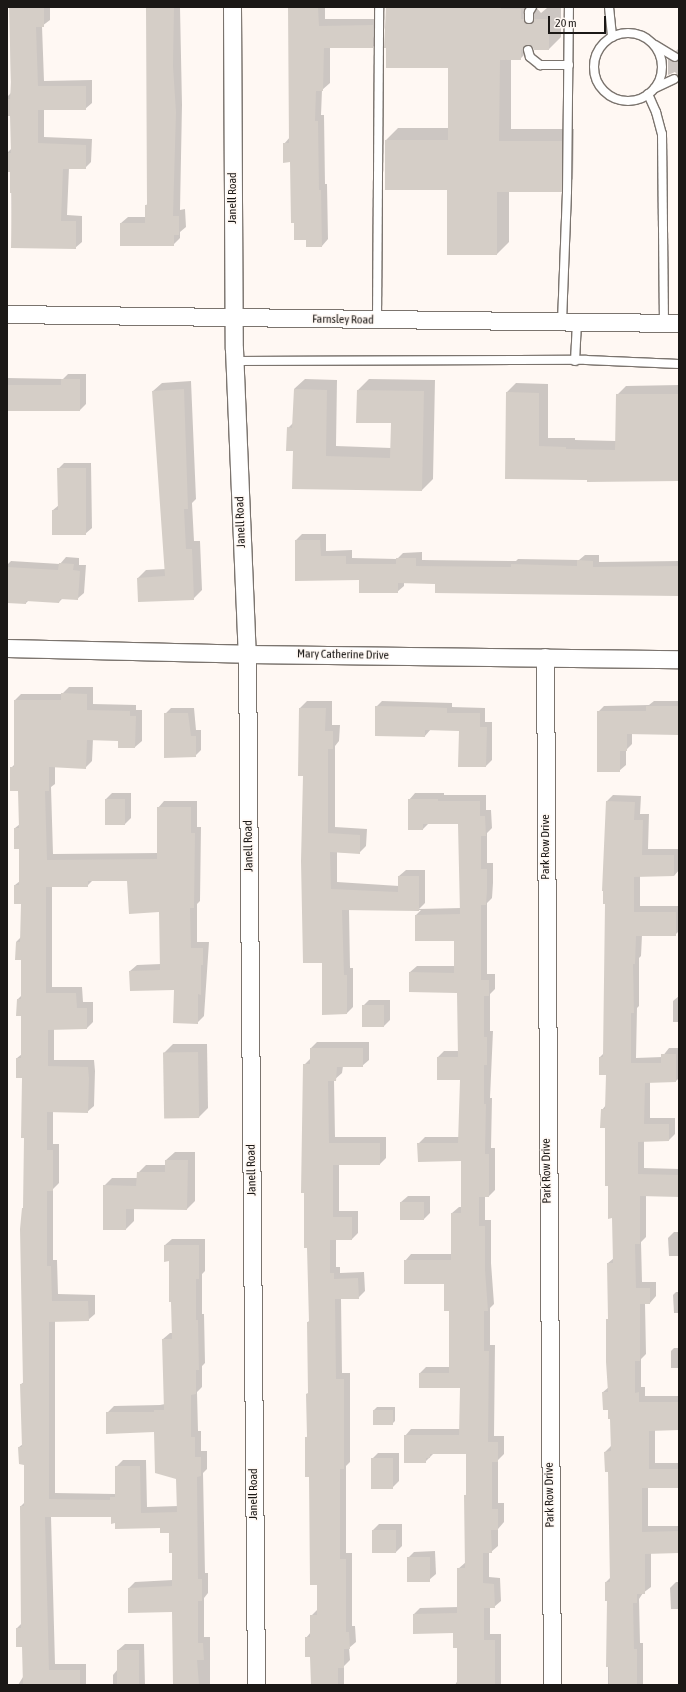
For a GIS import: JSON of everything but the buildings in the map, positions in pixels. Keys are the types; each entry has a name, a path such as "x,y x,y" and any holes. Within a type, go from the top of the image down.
{"street":[{"name":"Janell Road","path":"232,7 234,361 247,654 256,1685"},
{"name":"Farnsley Road","path":"7,314 671,323"},
{"name":"Mary Catherine Drive","path":"7,648 247,654 679,659"},
{"name":"Park Row Drive","path":"545,657 552,1685"}],"lane":[{"path":"378,320 380,7"},
{"path":"528,19 529,12 532,7"},
{"path":"569,7 568,192 570,322 575,361"},
{"path":"609,7 612,37"},
{"path":"674,79 655,88 648,94 636,100 626,101 615,98 606,92 599,84 595,74 594,63 600,48 612,37 623,34 635,34 645,38 675,57"},
{"path":"654,45 660,55 662,66 660,78 655,88"},
{"path":"528,50 530,58 540,65 569,65"},
{"path":"648,94 656,112 662,134 671,323"},
{"path":"234,361 575,361 679,364"}]}
